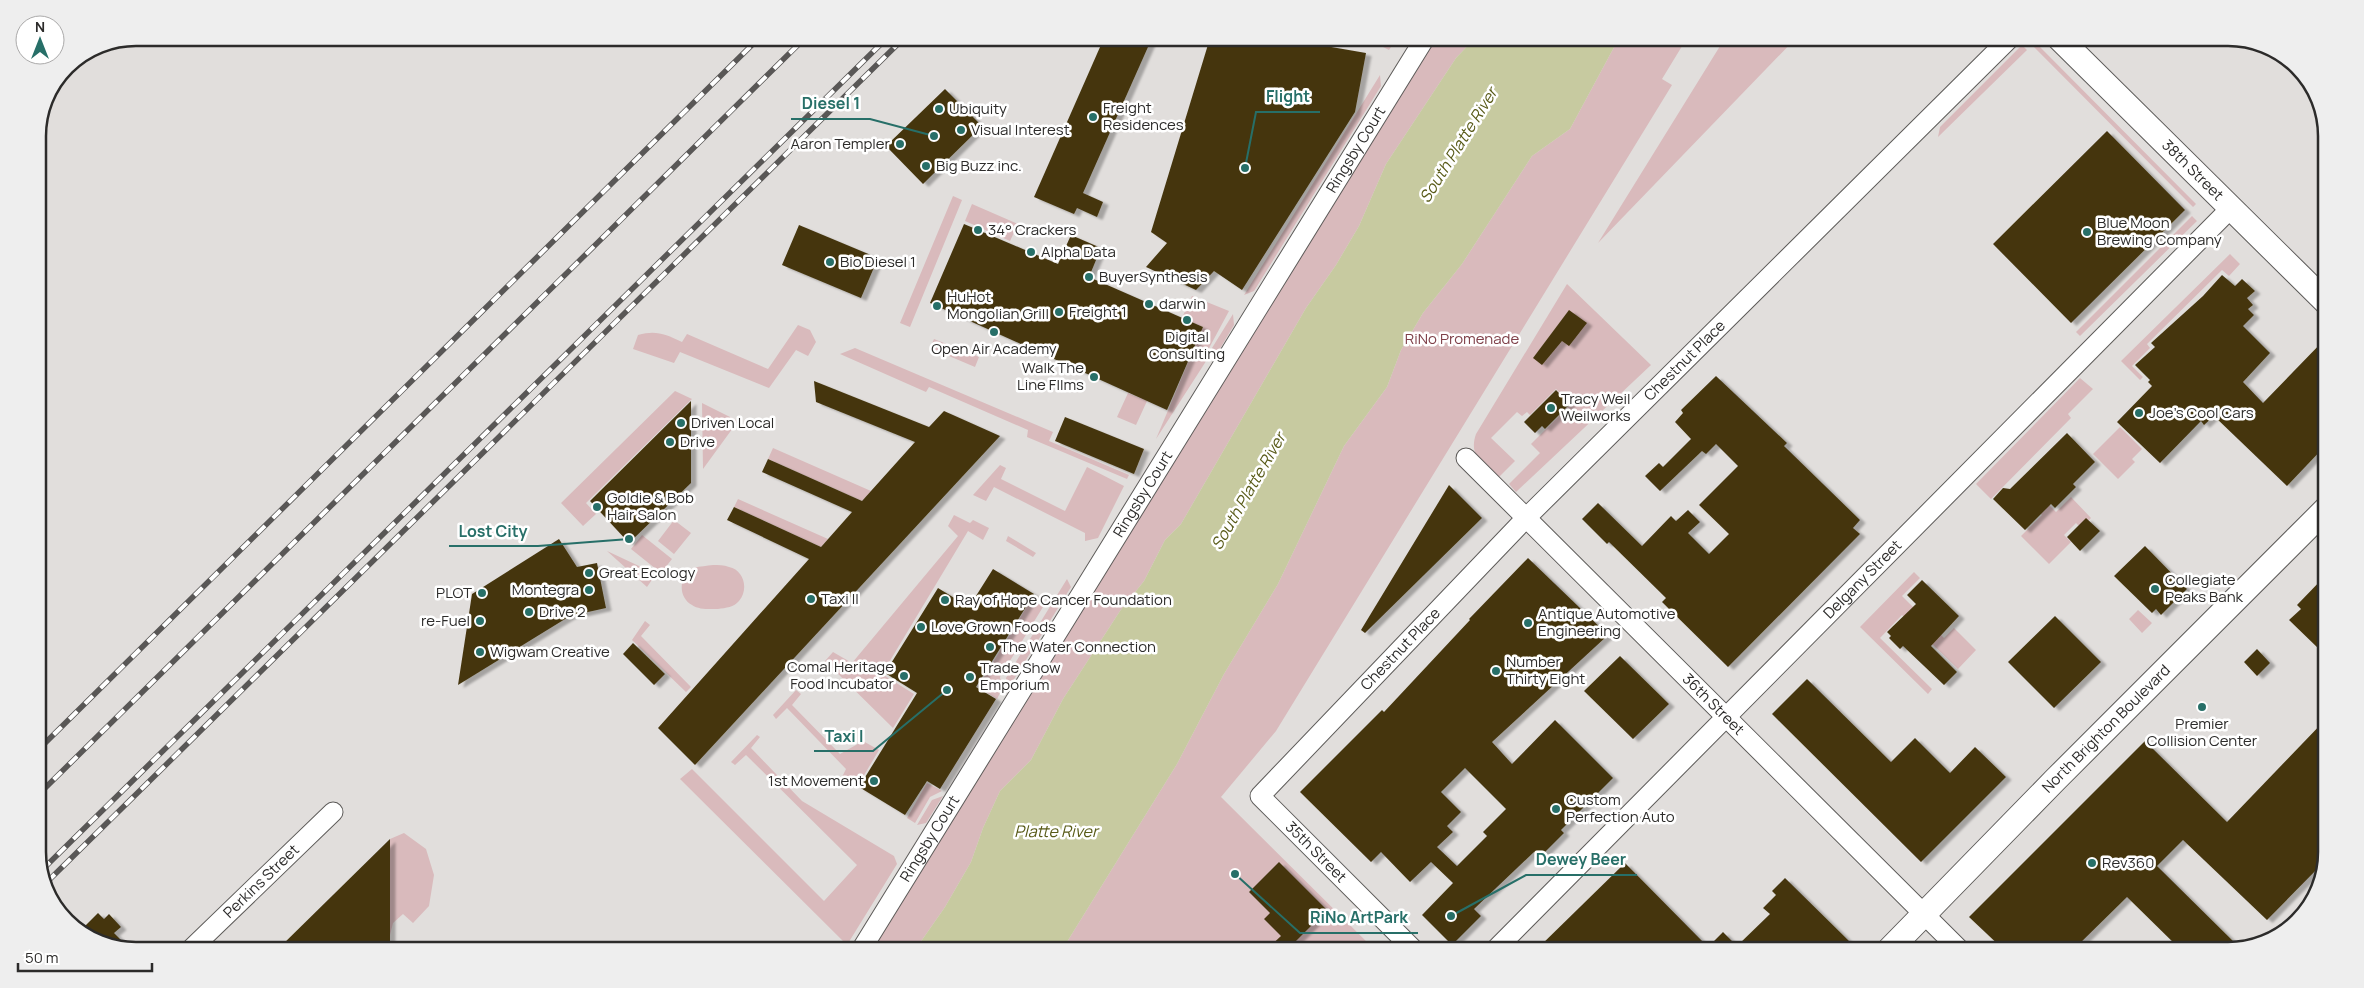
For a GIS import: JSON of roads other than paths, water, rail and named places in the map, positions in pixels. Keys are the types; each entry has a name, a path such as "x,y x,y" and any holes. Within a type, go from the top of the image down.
{"main road":[{"name":"38th Street","path":"2067,46 2318,294"},
{"name":"North Brighton Boulevard","path":"1897,942 2318,517"}],"street":[{"name":"Ringsby Court","path":"866,942 1420,46"},
{"name":"Chestnut Place","path":"1260,796 1526,518 2002,46"},
{"name":"Delgany Street","path":"1503,942 2230,209"},
{"name":"36th Street","path":"1466,458 1952,942"},
{"name":"35th Street","path":"1260,796 1406,942"},
{"name":"Perkins Street","path":"198,942 333,812"}],"water":[{"name":"Platte River","path":"1467,46 1615,46 1570,129 1532,156 1462,264 1423,313 1401,350 1387,387 1344,446 1278,584 1224,674 1177,764 1067,942 921,942 945,907 971,862 983,828 1000,791 1031,760 1063,699 1120,611 1144,581 1165,540 1181,524 1306,308 1336,265 1359,226 1386,164 1456,58"}],"railway":[{"path":"46,742 751,46"},
{"path":"46,787 797,46"},
{"path":"47,865 879,46"},
{"path":"50,879 896,46"}],"place":[{"name":"Ubiquity","path":"939,109"},
{"name":"Freight Residences","path":"1093,117"},
{"name":"Visual Interest","path":"961,130"},
{"name":"Diesel 1","path":"934,136"},
{"name":"Aaron Templer","path":"900,144"},
{"name":"Big Buzz inc.","path":"926,166"},
{"name":"Flight","path":"1245,168"},
{"name":"34° Crackers","path":"978,230"},
{"name":"Blue Moon Brewing Company","path":"2087,232"},
{"name":"Alpha Data","path":"1031,252"},
{"name":"Bio Diesel 1","path":"830,262"},
{"name":"BuyerSynthesis","path":"1089,277"},
{"name":"darwin","path":"1149,304"},
{"name":"HuHot Mongolian Grill","path":"937,306"},
{"name":"Freight 1","path":"1059,312"},
{"name":"Digital Consulting","path":"1187,320"},
{"name":"Open Air Academy","path":"994,332"},
{"name":"Walk The Line FIlms","path":"1094,377"},
{"name":"Tracy Weil Weilworks","path":"1551,408"},
{"name":"Joe's Cool Cars","path":"2139,413"},
{"name":"Driven Local","path":"681,423"},
{"name":"Drive","path":"670,442"},
{"name":"Goldie & Bob Hair Salon","path":"597,507"},
{"name":"Lost City","path":"629,539"},
{"name":"Great Ecology","path":"589,573"},
{"name":"Collegiate Peaks Bank","path":"2155,589"},
{"name":"Montegra","path":"589,590"},
{"name":"PLOT","path":"482,593"},
{"name":"Taxi II","path":"811,599"},
{"name":"Ray of Hope Cancer Foundation","path":"945,600"},
{"name":"Drive 2","path":"529,612"},
{"name":"re-Fuel","path":"480,621"},
{"name":"Antique Automotive Engineering","path":"1528,623"},
{"name":"Love Grown Foods","path":"921,627"},
{"name":"The Water Connection","path":"990,647"},
{"name":"Wigwam Creative","path":"480,652"},
{"name":"Number Thirty Eight","path":"1496,671"},
{"name":"Comal Heritage Food Incubator","path":"904,676"},
{"name":"Trade Show Emporium","path":"970,677"},
{"name":"Taxi I","path":"947,690"},
{"name":"Premier Collision Center","path":"2202,707"},
{"name":"1st Movement","path":"874,781"},
{"name":"Custom Perfection Auto","path":"1556,809"},
{"name":"Rev360","path":"2092,863"},
{"name":"RiNo ArtPark","path":"1235,874"},
{"name":"Dewey Beer","path":"1451,916"}],"water label":[{"name":"South Platte River","path":"1458,145"},
{"name":"South Platte River","path":"1248,491"}],"park label":[{"name":"RiNo Promenade","path":"1462,339"}]}
